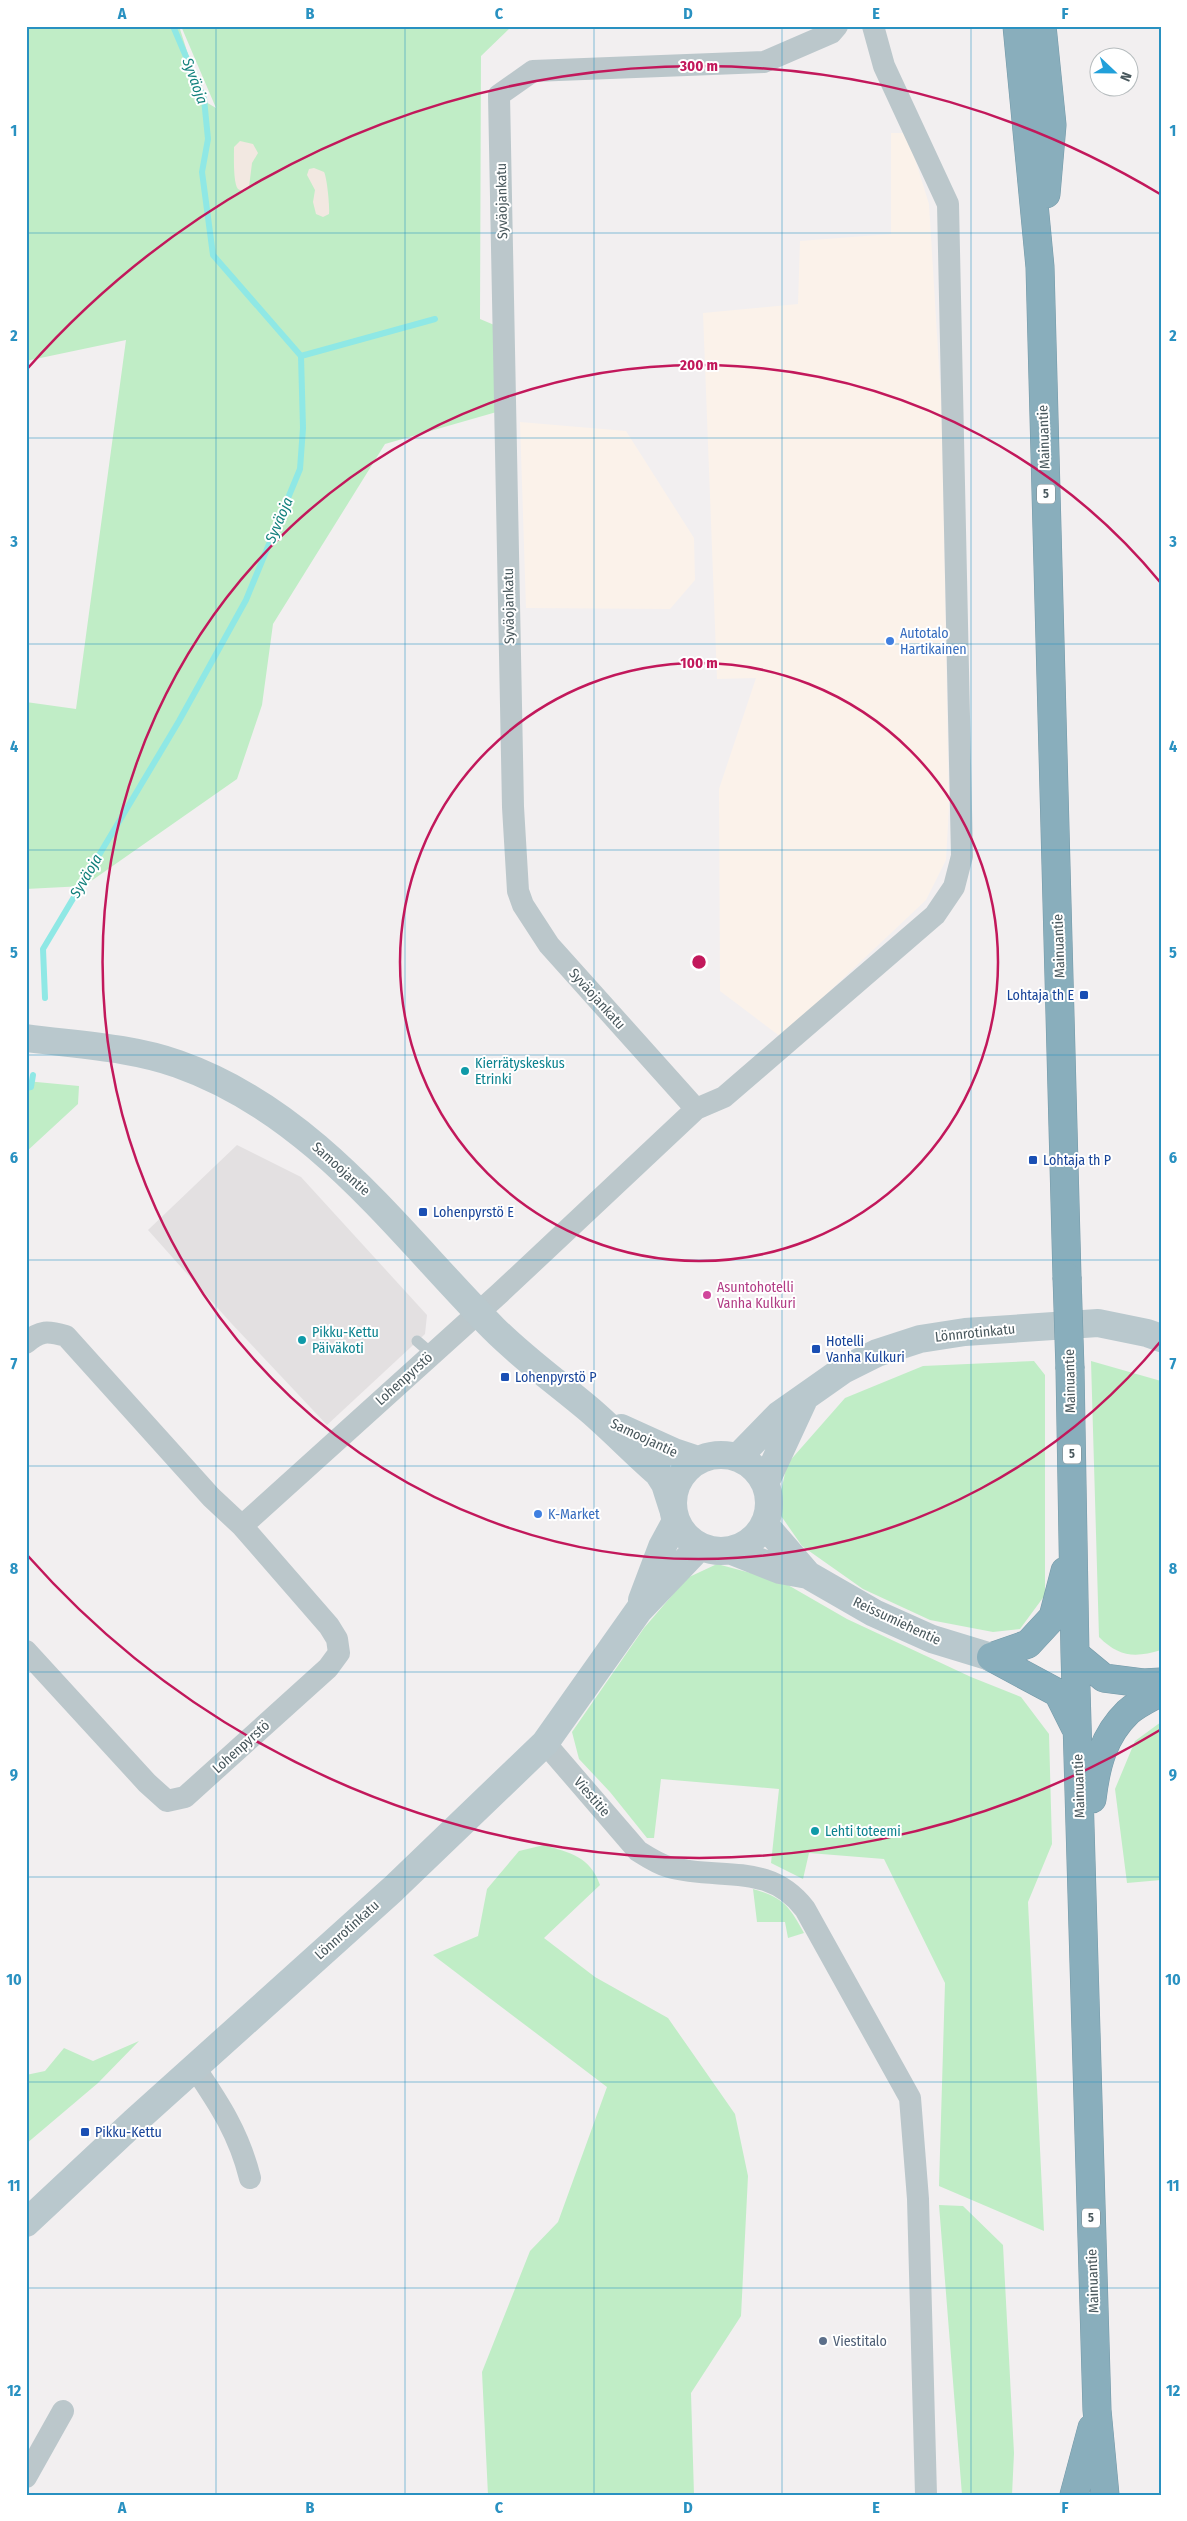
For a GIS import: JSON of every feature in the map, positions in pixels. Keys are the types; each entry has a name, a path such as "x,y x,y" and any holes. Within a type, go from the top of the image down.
{"highway":[{"name":"Mainuantie","path":"1017,26 1040,267 1070,1369 1075,1654 1097,2410 1105,2495"},
{"name":"Mainuantie","path":"1040,267 1052,125 1042,26"},
{"path":"991,1657 1028,1644 1052,1617 1074,1538"},
{"path":"1075,1654 1104,1678 1143,1683 1161,1682"},
{"path":"991,1657 1058,1694 1078,1732"},
{"path":"1082,1875 1096,1767 1110,1733 1129,1711 1161,1692"},
{"name":"5","path":"1074,2495 1097,2410"}],"street":[{"name":"Syväojankatu","path":"696,1108 549,945 523,904 518,891 513,807 499,95 533,71 764,62 831,33 837,26"},
{"path":"478,1312 696,1108 724,1097 935,915 954,887 962,856 948,204 884,66 873,26"},
{"name":"Samoojantie","path":"26,1038 142,1054 179,1064 247,1096 277,1115 369,1194 496,1332 592,1412 658,1473 665,1484 675,1515"},
{"name":"Lohenpyrstö","path":"242,1526 425,1348 478,1312"},
{"name":"Lönnrotinkatu","path":"738,1457 779,1415 804,1400 843,1370 877,1353 920,1339 965,1332 1098,1323 1147,1333 1161,1338"},
{"name":"Lohenpyrstö","path":"26,1343 34,1337 50,1331 66,1336 211,1497 242,1526 329,1626 337,1639 339,1653 328,1668 185,1797 167,1800 147,1783 26,1652"},
{"name":"Lönnrotinkatu","path":"766,1481 804,1400"},
{"name":"Samoojantie","path":"592,1412 634,1435 698,1460"},
{"path":"718,1454 738,1457 754,1467 766,1481 769,1500 764,1524 758,1534 732,1551 720,1552 700,1546 688,1538 675,1515 677,1482 682,1473 698,1460 718,1454"},
{"name":"Lönnrotinkatu","path":"639,1610 675,1515"},
{"name":"Reissumiehentie","path":"764,1524 808,1575 874,1613 907,1628 932,1639 991,1657"},
{"name":"Lönnrotinkatu","path":"26,2223 134,2122 407,1876 545,1744 639,1610 700,1546"},
{"name":"Reissumiehentie","path":"732,1551 780,1570 808,1575"},
{"name":"Viestitie","path":"545,1744 638,1851 656,1862 670,1867 765,1878 797,1898 805,1909 910,2098 918,2199 926,2495"},
{"path":"195,2068 233,2128 243,2150 250,2178"},
{"path":"26,2477 63,2412"}],"shaded area":[{"path":"891,133 907,133 929,204 942,416 949,807 946,860 926,900 781,1037 720,991 719,789 756,678 717,679 703,313 798,304 800,241 891,234"},
{"path":"520,422 626,431 694,538 695,580 670,609 526,608"},
{"path":"237,1145 301,1177 427,1315 425,1334 327,1425 231,1323 148,1230"}],"green space":[{"path":"26,26 179,26 193,70 194,95 216,108 181,26 510,28 481,56 480,319 499,327 500,411 385,444 273,624 262,705 237,779 84,886 26,889 26,702 76,709 126,340 26,361"},
{"path":"26,1081 79,1086 78,1104 26,1152"},
{"path":"1034,1361 1045,1375 1045,1595 1020,1629 993,1632 930,1620 863,1589 802,1546 777,1510 787,1464 845,1398 923,1366"},
{"path":"1091,1361 1161,1381 1161,1650 1152,1653 1135,1655 1121,1652 1113,1649 1099,1637"},
{"path":"717,1564 781,1581 847,1619 971,1677 1021,1697 1049,1734 1052,1844 1028,1902 1044,2231 939,2186 945,1983 884,1859 809,1853 803,1879 771,1863 779,1789 661,1779 654,1838 647,1838 610,1792 579,1759 572,1732 644,1628 687,1578"},
{"path":"1161,1722 1161,1880 1127,1883 1115,1789 1135,1741"},
{"path":"544,1845 571,1854 585,1862 596,1875 600,1885 544,1938 595,1977 668,2018 735,2114 748,2176 741,2316 691,2393 694,2495 488,2495 482,2372 530,2251 558,2222 607,2087 433,1955 478,1936 487,1889 519,1851"},
{"path":"753,1889 772,1896 784,1904 804,1933 788,1938 785,1922 757,1922"},
{"path":"139,2041 98,2083 26,2144 26,2075 45,2071 64,2048 93,2061"},
{"path":"939,2205 963,2206 1003,2245 1014,2453 1012,2495 962,2495"}],"sand":[{"path":"240,141 253,144 258,153 252,163 249,187 244,192 236,186 235,175 234,147"},
{"path":"314,168 324,172 326,180 329,214 323,217 316,214 313,202 315,190 307,175 309,169"}],"waterway":[{"name":"Syväoja","path":"45,998 43,949 179,721 246,600 300,469 303,428 301,356 213,255 202,172 208,139 204,99 173,26"},
{"path":"301,356 435,319"},
{"name":"Syväoja","path":"26,1088 31,1087 33,1075"}],"place":[{"name":"Autotalo Hartikainen","path":"890,641"},
{"name":"Lohtaja th E","path":"1084,995"},
{"name":"Kierrätyskeskus Etrinki","path":"465,1071"},
{"name":"Lohtaja th P","path":"1033,1160"},
{"name":"Lohenpyrstö E","path":"423,1212"},
{"name":"Asuntohotelli Vanha Kulkuri","path":"707,1295"},
{"name":"Pikku-Kettu Päiväkoti","path":"302,1340"},
{"name":"Hotelli Vanha Kulkuri","path":"816,1349"},
{"name":"Lohenpyrstö P","path":"505,1377"},
{"name":"K-Market","path":"538,1514"},
{"name":"Lehti toteemi","path":"815,1831"},
{"name":"Pikku-Kettu","path":"85,2132"},
{"name":"Viestitalo","path":"823,2341"}]}
